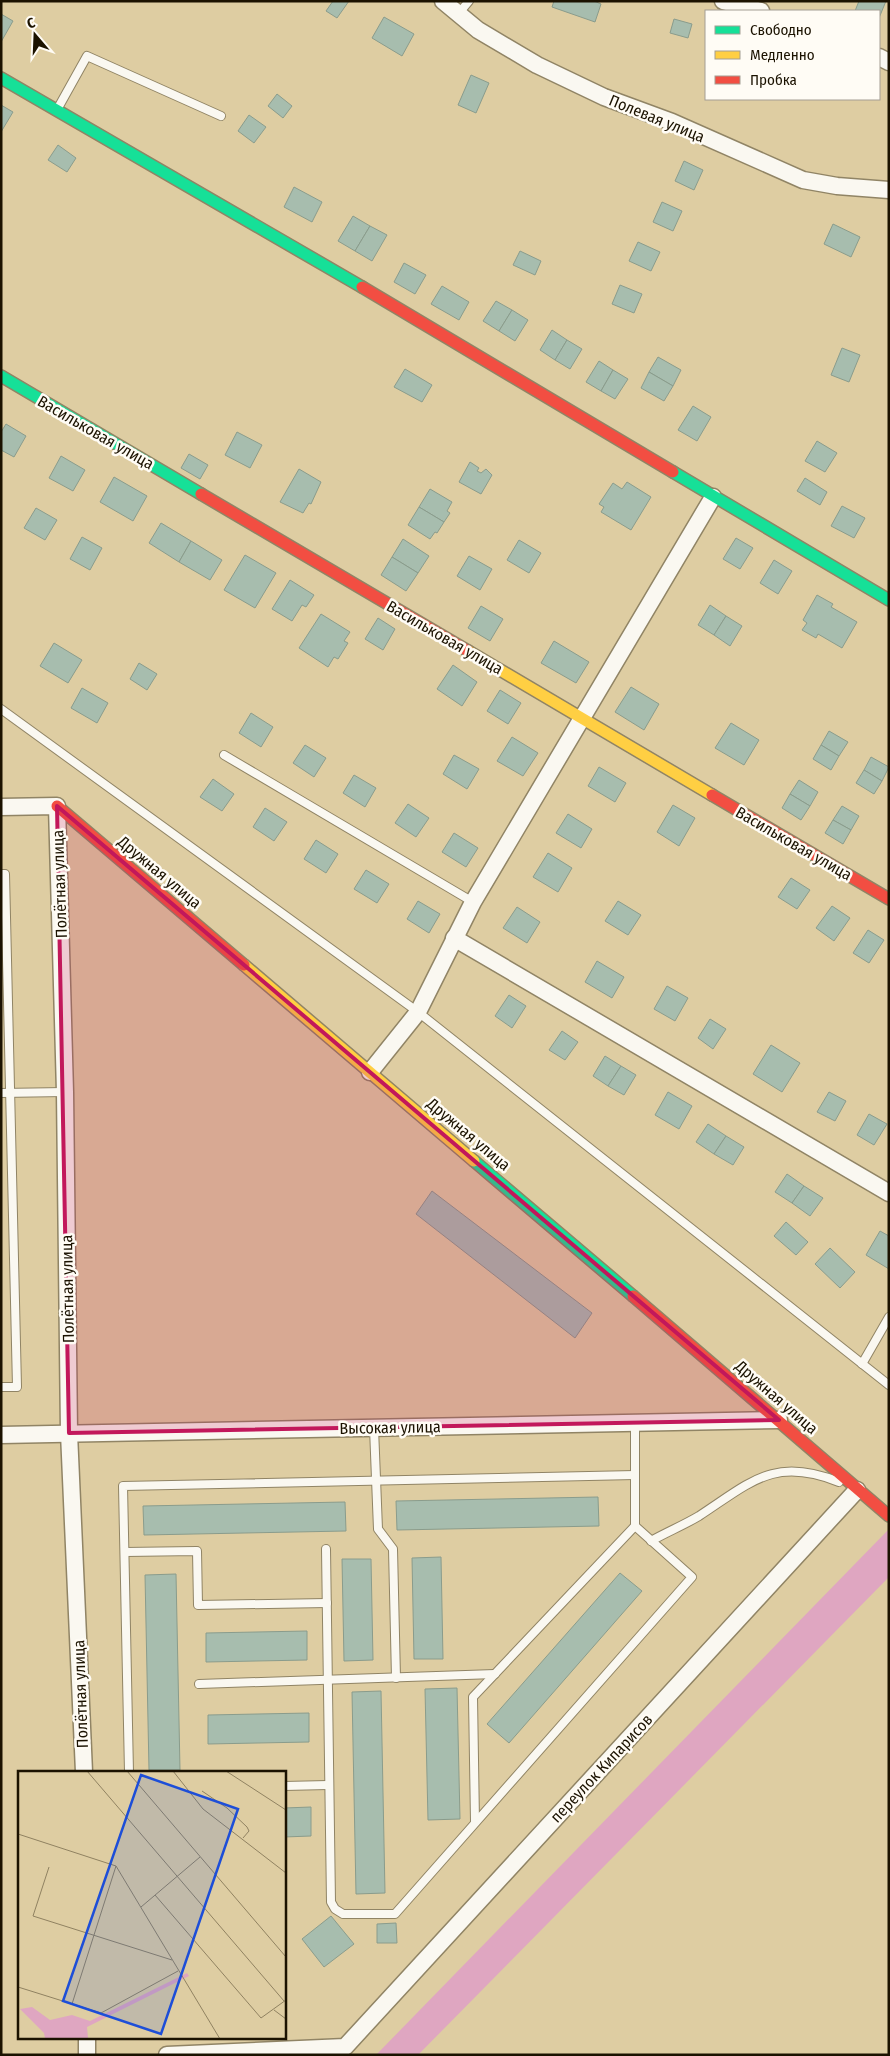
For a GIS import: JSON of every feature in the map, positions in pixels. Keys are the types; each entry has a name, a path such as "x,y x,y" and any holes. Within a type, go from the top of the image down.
{"street":[{"name":"Полевая улица","path":"444,1 464,7 478,30 537,65 604,97 672,122 803,180 837,186 889,190"},
{"path":"723,1 757,10"},
{"path":"1,78 220,203 889,600"},
{"name":"Васильковая улица","path":"1,376 889,898"},
{"path":"370,1072 418,1012 473,902 583,719 665,574 713,497"},
{"path":"1,807 57,806"},
{"name":"Дружная улица","path":"57,806 779,1420 889,1516"},
{"name":"Полётная улица","path":"57,806 65,1092 69,1433 84,1771"},
{"path":"454,938 889,1193"},
{"name":"Высокая улица","path":"1,1435 779,1420"},
{"name":"переулок Кипарисов","path":"166,2055 345,2047 857,1490"},
{"path":"87,2038 87,2055"}],"lane":[{"path":"57,110 87,56 221,116"},
{"path":"1,709 418,1012 889,1385"},
{"path":"224,755 473,902"},
{"path":"1,874 4,874 17,1387 1,1387"},
{"path":"1,1093 65,1092"},
{"path":"862,1364 889,1318"},
{"path":"475,1822 473,1697 635,1526 635,1423"},
{"path":"374,1428 378,1529 393,1549 396,1678"},
{"path":"651,1541 698,1516 736,1489 772,1474 802,1471 822,1476 857,1490"},
{"path":"129,1771 123,1486 635,1475"},
{"path":"326,1549 330,1891 335,1909 343,1914 396,1914 692,1577 635,1526"},
{"path":"125,1552 197,1551 198,1605 327,1603"},
{"path":"199,1684 495,1674"},
{"path":"285,1786 328,1785"}],"highlighted area":[{"path":"57,806 779,1420 69,1433"}],"shaded area":[{"path":"889,1529 889,1577 418,2055 376,2055"}],"building":[{"path":"333,1 349,1 337,18 326,11"},
{"path":"554,1 594,1 601,4 595,22 552,7"},
{"path":"859,1 886,1 880,16 880,10 855,10"},
{"path":"1,14 13,21 1,42"},
{"path":"384,17 414,34 402,56 372,38"},
{"path":"674,19 692,24 688,38 670,33"},
{"path":"471,75 489,83 476,113 458,105"},
{"path":"277,94 292,106 283,118 268,106"},
{"path":"1,105 13,112 1,132"},
{"path":"249,115 266,127 254,143 238,131"},
{"path":"58,145 76,158 67,172 48,160"},
{"path":"684,161 703,170 694,190 675,181"},
{"path":"294,187 322,202 312,222 284,207"},
{"path":"662,202 682,211 673,231 653,222"},
{"path":"353,216 370,226 355,251 338,241"},
{"path":"833,224 860,237 851,257 824,244"},
{"path":"370,226 387,235 372,261 355,251"},
{"path":"638,242 660,252 651,271 629,261"},
{"path":"520,251 541,261 535,275 513,265"},
{"path":"404,263 426,275 415,294 394,282"},
{"path":"620,285 642,294 634,313 612,304"},
{"path":"442,286 469,302 459,320 431,304"},
{"path":"496,301 512,310 499,331 483,321"},
{"path":"512,310 528,320 515,341 499,331"},
{"path":"552,330 567,340 555,360 540,350"},
{"path":"567,340 582,349 570,369 555,360"},
{"path":"842,348 860,355 849,382 831,375"},
{"path":"658,357 681,370 673,386 649,372"},
{"path":"599,361 613,370 601,391 586,382"},
{"path":"405,369 432,385 422,402 394,387"},
{"path":"613,370 628,379 615,399 601,391"},
{"path":"649,372 673,386 664,401 641,388"},
{"path":"693,406 711,417 697,441 678,430"},
{"path":"6,424 26,436 14,457 1,450 1,432"},
{"path":"237,432 262,445 250,468 225,455"},
{"path":"817,441 837,453 825,472 805,461"},
{"path":"189,454 208,465 200,479 181,468"},
{"path":"61,456 85,470 73,491 49,478"},
{"path":"470,462 479,468 477,471 481,473 486,469 492,475 481,494 459,482"},
{"path":"299,469 321,482 311,504 309,503 303,513 280,502"},
{"path":"114,477 147,496 133,521 100,502"},
{"path":"805,478 827,492 820,505 797,491"},
{"path":"627,482 651,497 631,530 601,512 604,507 599,504 613,483 622,489"},
{"path":"430,489 452,502 447,511 450,513 444,522 419,507"},
{"path":"842,506 865,518 854,538 831,526"},
{"path":"419,507 444,522 437,533 435,532 430,539 408,525"},
{"path":"36,508 57,520 45,540 24,528"},
{"path":"161,523 191,541 179,562 149,543"},
{"path":"82,537 102,548 90,570 70,559"},
{"path":"736,538 753,548 740,569 723,559"},
{"path":"403,539 429,556 418,573 392,557"},
{"path":"519,540 541,553 529,573 507,560"},
{"path":"191,541 222,560 210,580 179,562"},
{"path":"245,555 276,573 255,608 224,590"},
{"path":"469,556 492,569 480,590 457,576"},
{"path":"392,557 418,573 406,591 381,575"},
{"path":"774,560 792,571 778,594 760,583"},
{"path":"290,580 314,595 306,607 302,605 292,621 272,609"},
{"path":"817,595 833,604 831,607 857,622 842,648 818,634 816,638 802,630 807,623 803,620"},
{"path":"710,605 726,616 714,635 698,625"},
{"path":"481,606 503,619 490,641 468,628"},
{"path":"321,614 350,632 344,641 348,643 338,659 334,657 328,667 299,648"},
{"path":"726,616 742,626 730,646 714,635"},
{"path":"378,618 395,629 383,650 365,639"},
{"path":"554,641 589,662 576,683 541,663"},
{"path":"54,643 82,660 68,683 40,666"},
{"path":"139,663 157,674 147,690 130,679"},
{"path":"453,665 477,682 462,706 437,689"},
{"path":"631,687 659,704 644,730 615,712"},
{"path":"82,688 108,703 97,723 71,708"},
{"path":"500,690 521,703 508,724 487,711"},
{"path":"251,713 273,727 261,747 239,733"},
{"path":"731,723 759,740 744,765 715,748"},
{"path":"829,731 848,742 839,756 821,745"},
{"path":"512,737 538,753 523,776 497,761"},
{"path":"305,745 326,758 314,777 293,763"},
{"path":"821,745 839,756 831,770 813,759"},
{"path":"454,755 479,769 467,789 443,774"},
{"path":"871,757 889,767 882,781 864,770"},
{"path":"599,767 626,783 615,802 588,786"},
{"path":"864,770 882,781 874,794 856,783"},
{"path":"354,775 376,788 365,807 343,793"},
{"path":"213,779 234,794 222,811 200,797"},
{"path":"799,780 818,792 810,806 790,794"},
{"path":"790,794 810,806 801,820 782,808"},
{"path":"408,804 429,818 416,837 395,823"},
{"path":"673,805 695,818 679,846 657,832"},
{"path":"842,806 859,816 851,830 833,820"},
{"path":"265,808 287,822 274,841 253,827"},
{"path":"568,814 592,829 581,848 556,833"},
{"path":"833,820 851,830 843,844 825,833"},
{"path":"454,833 478,848 466,867 442,852"},
{"path":"316,840 338,854 326,873 304,859"},
{"path":"548,853 572,868 558,892 533,877"},
{"path":"366,870 389,884 377,903 354,889"},
{"path":"791,878 810,890 797,909 778,897"},
{"path":"418,901 440,914 429,933 407,919"},
{"path":"618,901 641,915 628,935 605,921"},
{"path":"832,906 850,918 834,941 816,928"},
{"path":"517,907 540,922 527,943 503,928"},
{"path":"868,930 884,940 869,963 853,953"},
{"path":"597,961 624,977 612,998 585,982"},
{"path":"667,986 688,998 675,1021 654,1009"},
{"path":"509,995 526,1006 512,1028 495,1016"},
{"path":"710,1019 726,1029 713,1049 698,1038"},
{"path":"562,1031 578,1042 565,1060 549,1050"},
{"path":"771,1045 800,1063 782,1092 753,1074"},
{"path":"605,1056 621,1066 608,1086 593,1076"},
{"path":"621,1066 636,1075 624,1095 608,1086"},
{"path":"668,1092 692,1106 679,1129 655,1115"},
{"path":"829,1092 846,1101 835,1121 817,1112"},
{"path":"869,1114 887,1124 874,1145 857,1135"},
{"path":"708,1124 726,1136 714,1154 696,1142"},
{"path":"726,1136 744,1147 733,1165 714,1154"},
{"path":"787,1174 804,1186 792,1203 775,1192"},
{"path":"804,1186 823,1198 810,1216 792,1203"},
{"path":"432,1191 592,1313 575,1338 416,1214"},
{"path":"786,1222 808,1242 796,1255 774,1236"},
{"path":"880,1231 889,1236 889,1269 866,1255"},
{"path":"830,1248 855,1272 840,1288 815,1264"},
{"path":"598,1497 599,1526 397,1530 396,1501"},
{"path":"345,1502 346,1531 144,1535 143,1506"},
{"path":"441,1557 443,1659 414,1659 412,1558"},
{"path":"342,1559 371,1559 373,1660 344,1661"},
{"path":"620,1573 642,1591 509,1743 487,1724"},
{"path":"176,1574 180,1770 149,1770 145,1575"},
{"path":"307,1631 307,1660 206,1662 206,1633"},
{"path":"457,1688 460,1819 428,1820 425,1689"},
{"path":"381,1691 385,1893 356,1894 352,1692"},
{"path":"309,1713 309,1742 208,1744 208,1715"},
{"path":"311,1807 311,1836 285,1837 285,1808"},
{"path":"331,1916 354,1944 324,1967 302,1939"},
{"path":"396,1923 397,1943 377,1943 377,1924"}],"traffic: fast":[{"path":"1,78 362,287"},
{"path":"1,376 201,494"},
{"path":"673,472 889,600"},
{"path":"474,1161 633,1296"}],"traffic: slow":[{"path":"468,651 712,795"},
{"path":"244,965 474,1161"}],"traffic: jam":[{"path":"362,287 673,472"},
{"path":"201,494 468,651"},
{"path":"712,795 889,899"},
{"path":"57,806 244,965"},
{"path":"633,1296 889,1516"}]}
